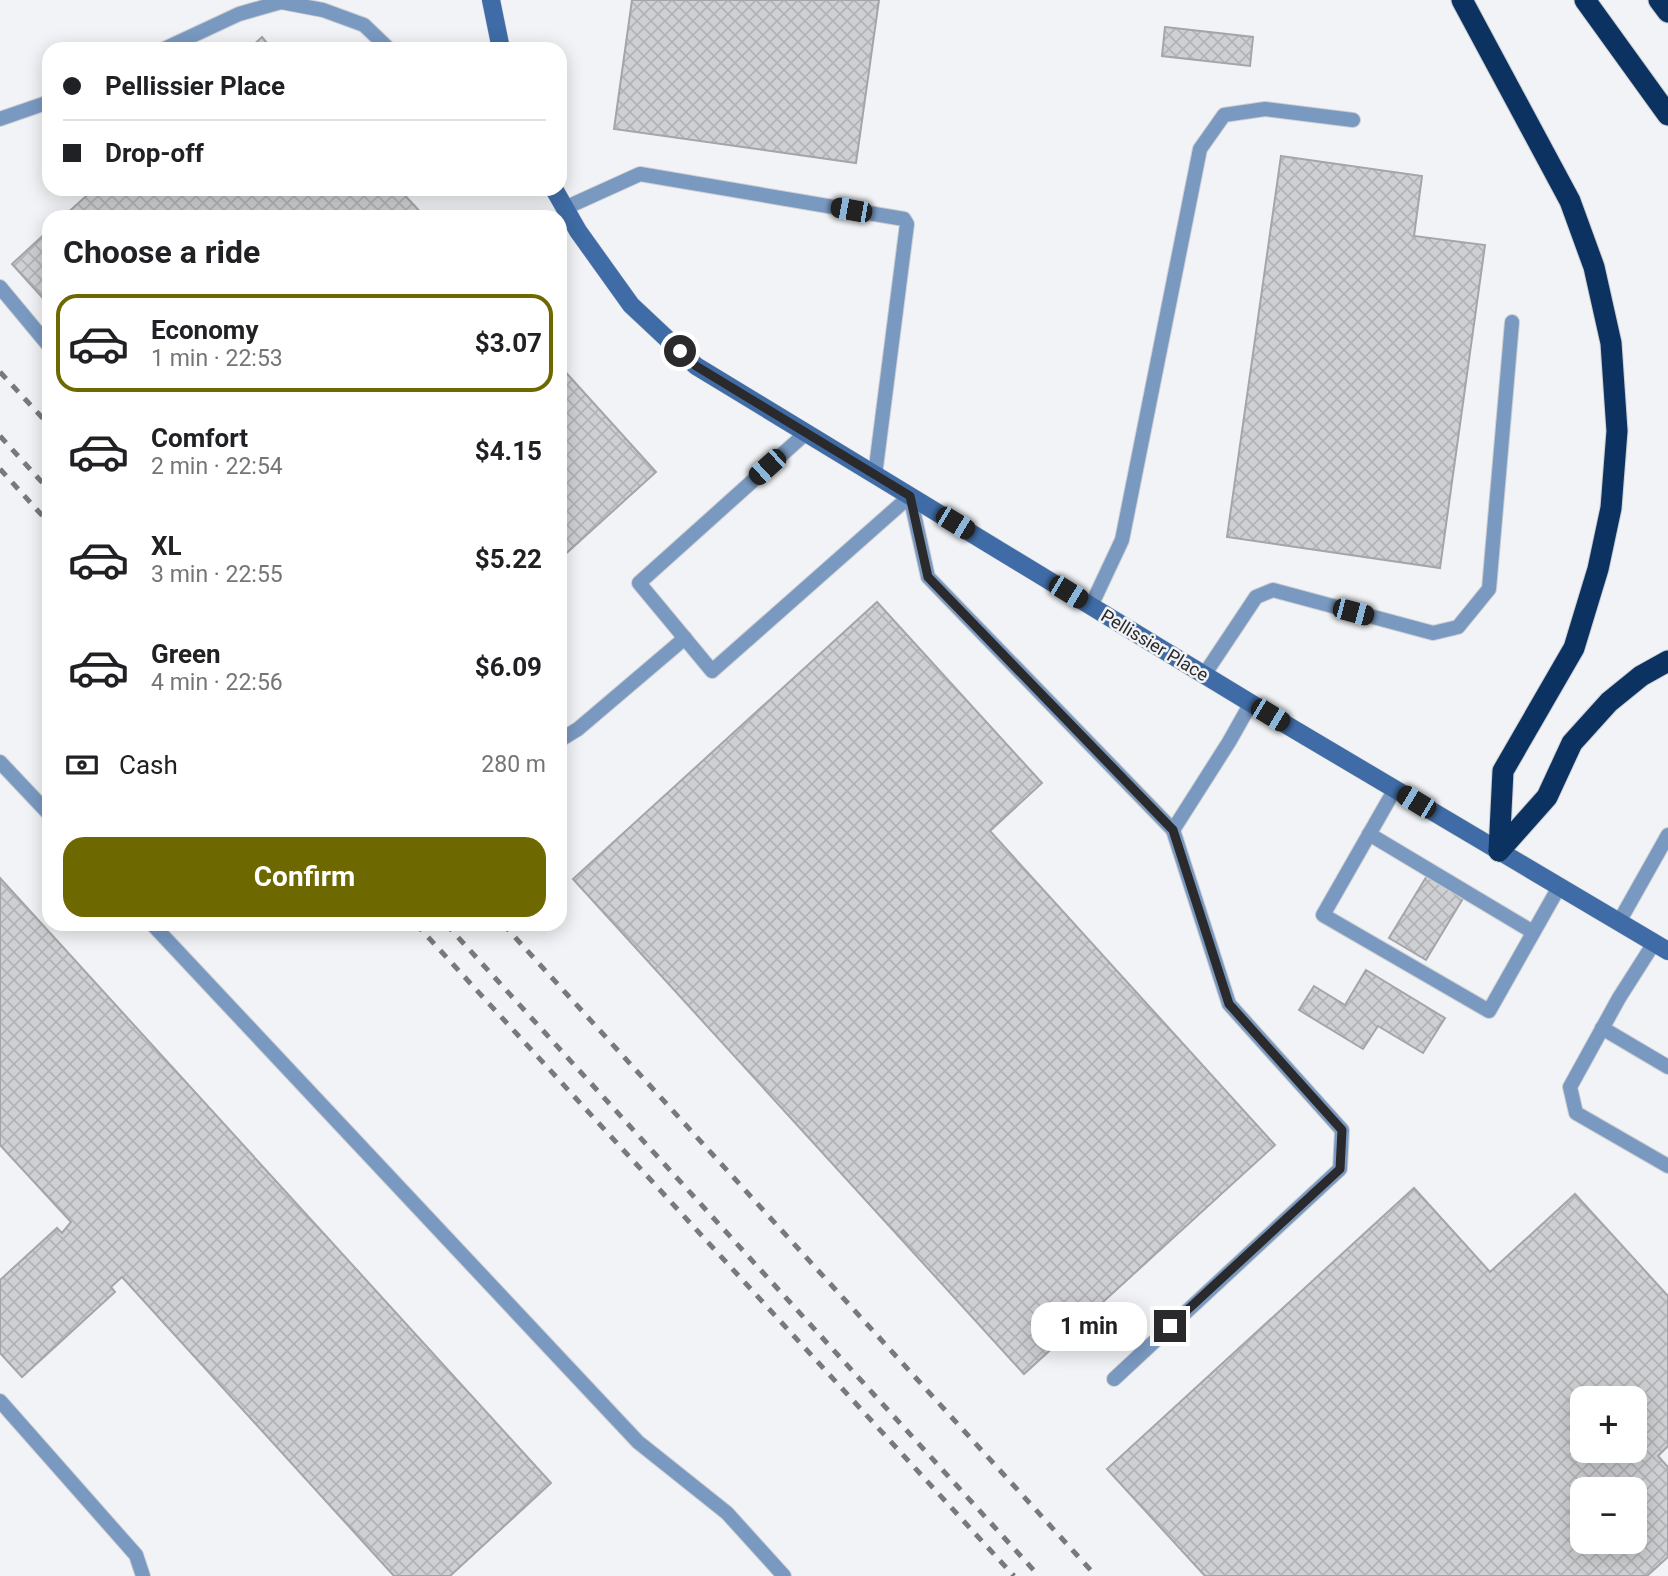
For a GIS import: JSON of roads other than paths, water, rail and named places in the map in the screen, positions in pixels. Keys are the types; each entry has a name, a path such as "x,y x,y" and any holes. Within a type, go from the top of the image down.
{"highway":[{"path":"1462,0 1570,201 1594,267 1611,343 1617,431 1611,508 1598,569 1574,648 1503,771 1499,851"},
{"path":"1585,0 1668,115"},
{"path":"1659,0 1668,12"},
{"path":"1499,851 1547,797 1572,743 1609,702 1641,677 1668,661"}],"main road":[{"path":"491,0 497,42"},
{"name":"Pellissier Place","path":"558,196 565,208"},
{"name":"Pellissier Place","path":"567,212 631,305 696,366 1204,675 1661,947"}],"lane":[{"path":"179,42 239,14 281,2 323,10 364,25 382,42"},
{"path":"0,119 42,104"},
{"path":"1091,606 1122,540 1200,149 1224,115 1265,109 1353,120"},
{"path":"565,208 640,174 904,219 906,224 875,474"},
{"path":"0,287 42,338"},
{"path":"1204,675 1256,597 1273,590 1433,633 1458,627 1489,589 1512,322"},
{"path":"806,433 639,583 714,671 910,496 928,577 1173,830 1229,1004 1342,1130 1340,1169 1114,1379"},
{"path":"567,736 685,638"},
{"path":"1173,830 1251,703"},
{"path":"0,762 42,807"},
{"path":"1395,789 1323,915 1489,1011 1559,887"},
{"path":"1369,834 1533,932"},
{"path":"1619,922 1668,835"},
{"path":"159,931 638,1442 727,1513 784,1576"},
{"path":"1661,947 1602,1028 1570,1087 1576,1113 1668,1166"},
{"path":"1602,1028 1668,1067"},
{"path":"0,1401 136,1555 142,1576"}],"railway":[{"path":"0,372 42,417"},
{"path":"0,436 42,482"},
{"path":"0,469 42,515"},
{"path":"422,931 1014,1576"},
{"path":"452,931 1039,1576"},
{"path":"509,931 1096,1576"}]}
